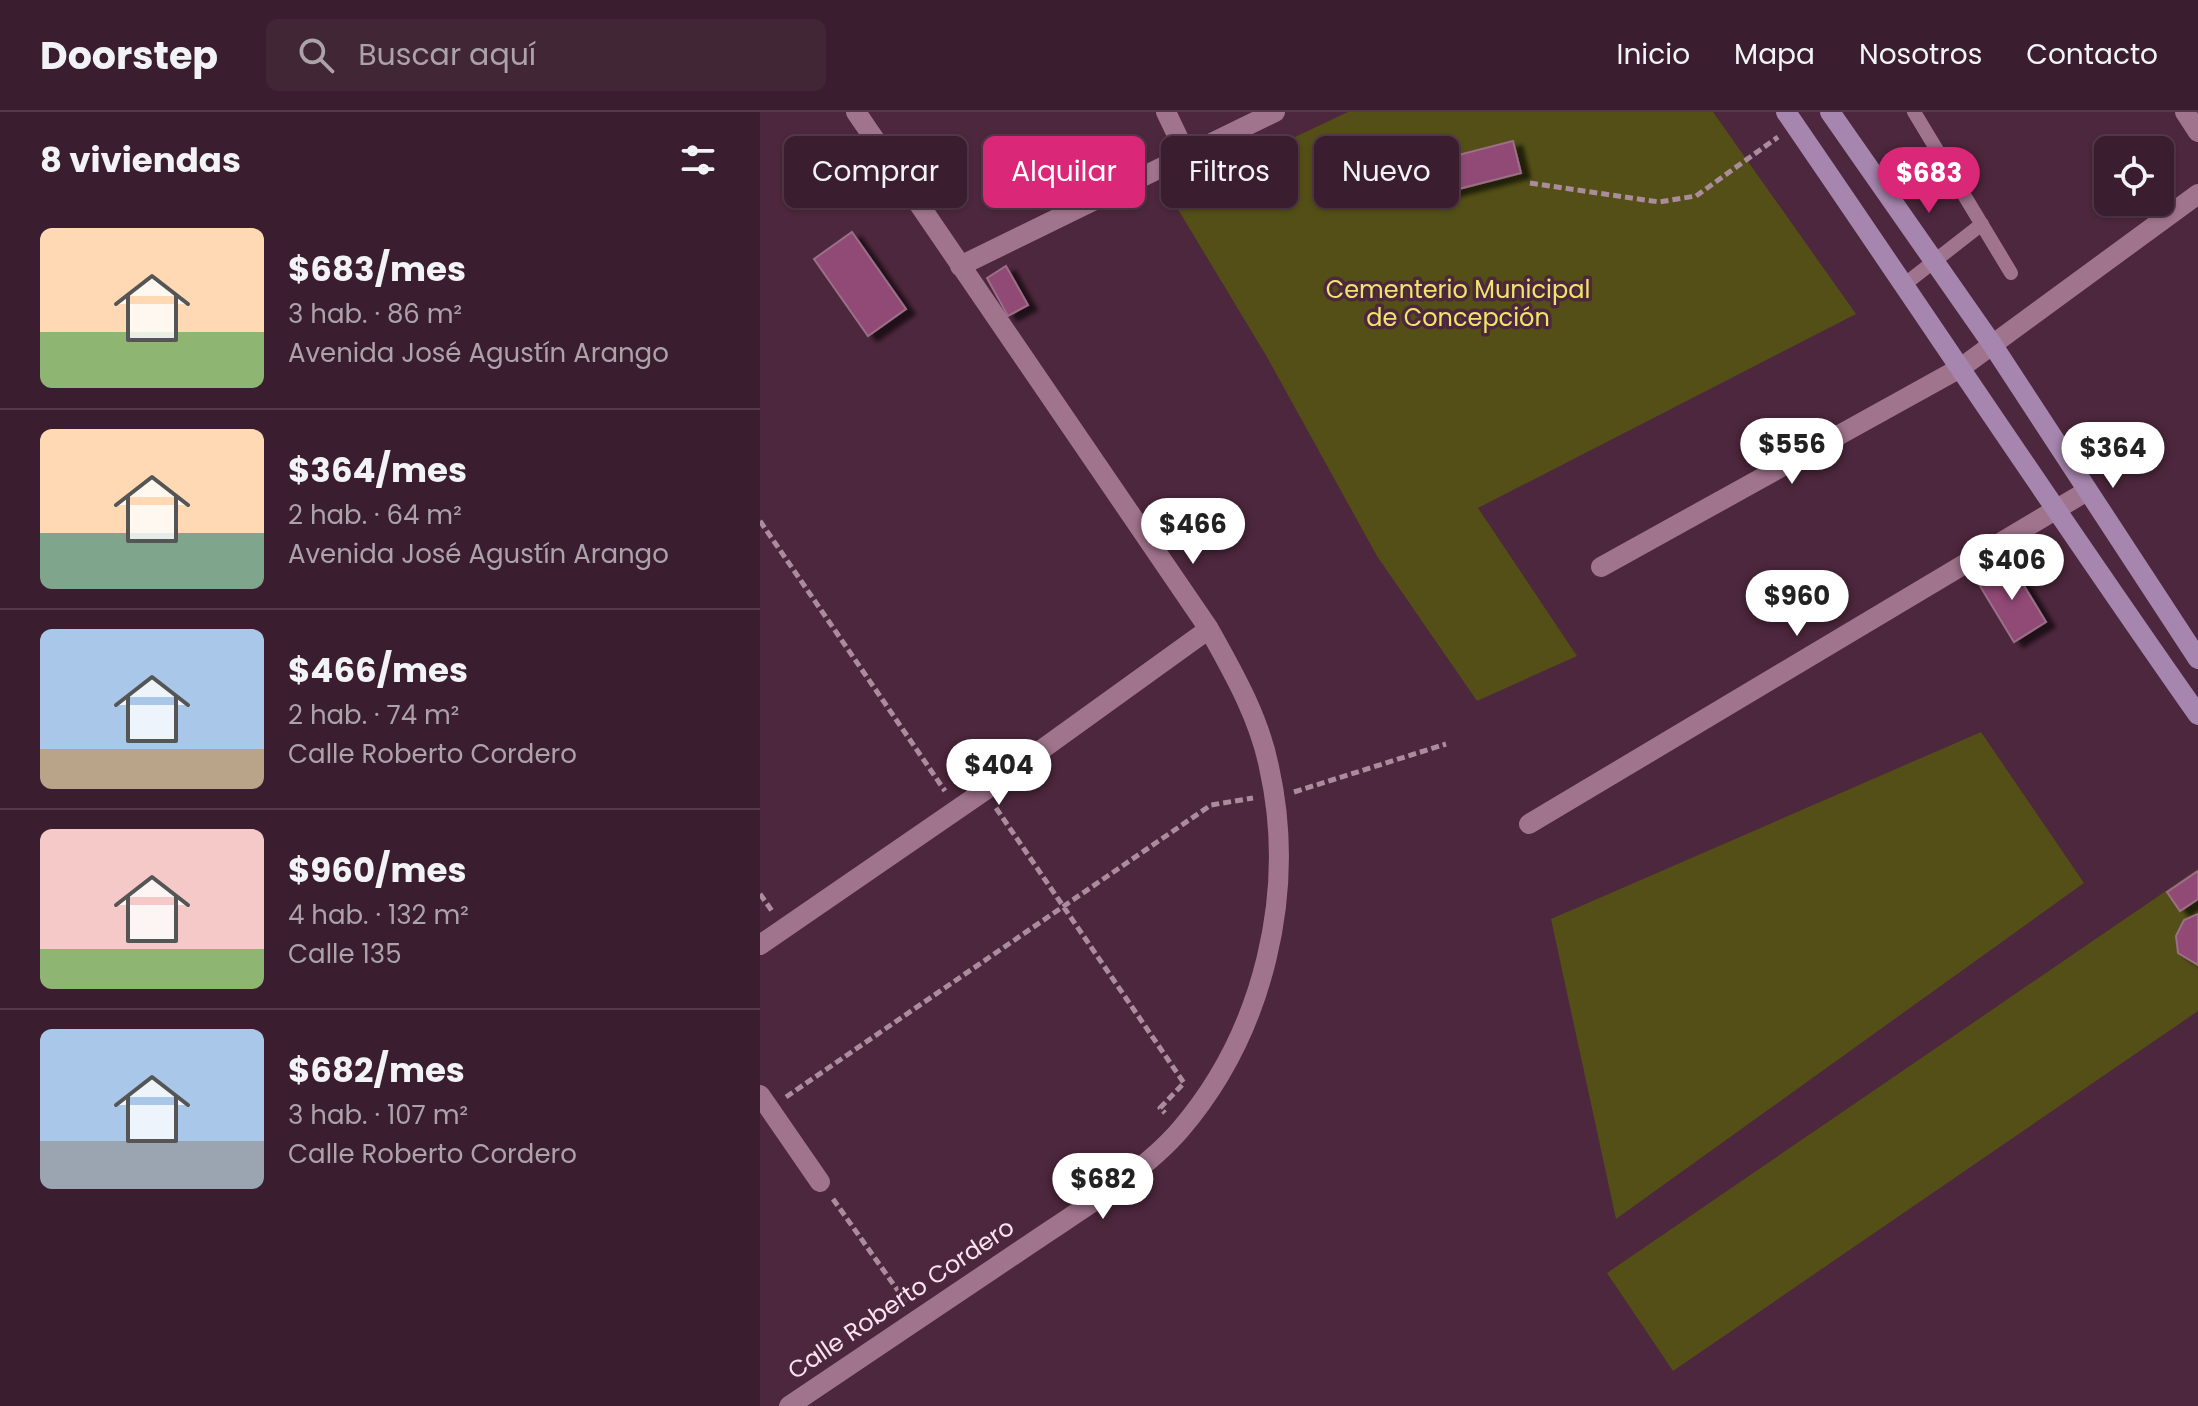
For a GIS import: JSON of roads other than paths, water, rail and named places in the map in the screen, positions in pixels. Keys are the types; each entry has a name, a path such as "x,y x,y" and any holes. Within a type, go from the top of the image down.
{"main road":[{"path":"1830,112 1992,344 2198,659"},
{"path":"1791,118 1962,367 2054,509 2198,715"}],"street":[{"name":"Calle Roberto Cordero","path":"789,1406 1088,1204 1179,1130 1218,1074 1249,1014 1273,933 1281,833 1269,765 1244,691 1209,629 856,112"},
{"path":"1166,112 1177,136"},
{"path":"1224,136 1275,112"},
{"path":"2185,112 2198,132"},
{"path":"960,266 1161,166"},
{"path":"1601,567 1962,367 2198,194"},
{"path":"1529,824 2087,491"},
{"path":"760,945 984,791 1209,629"},
{"path":"765,1102 820,1182"}],"lane":[{"path":"1914,112 2011,273"},
{"path":"1905,284 1982,224"}],"park label":[{"name":"Cementerio Municipal de Concepción","path":"1458,304"}]}
